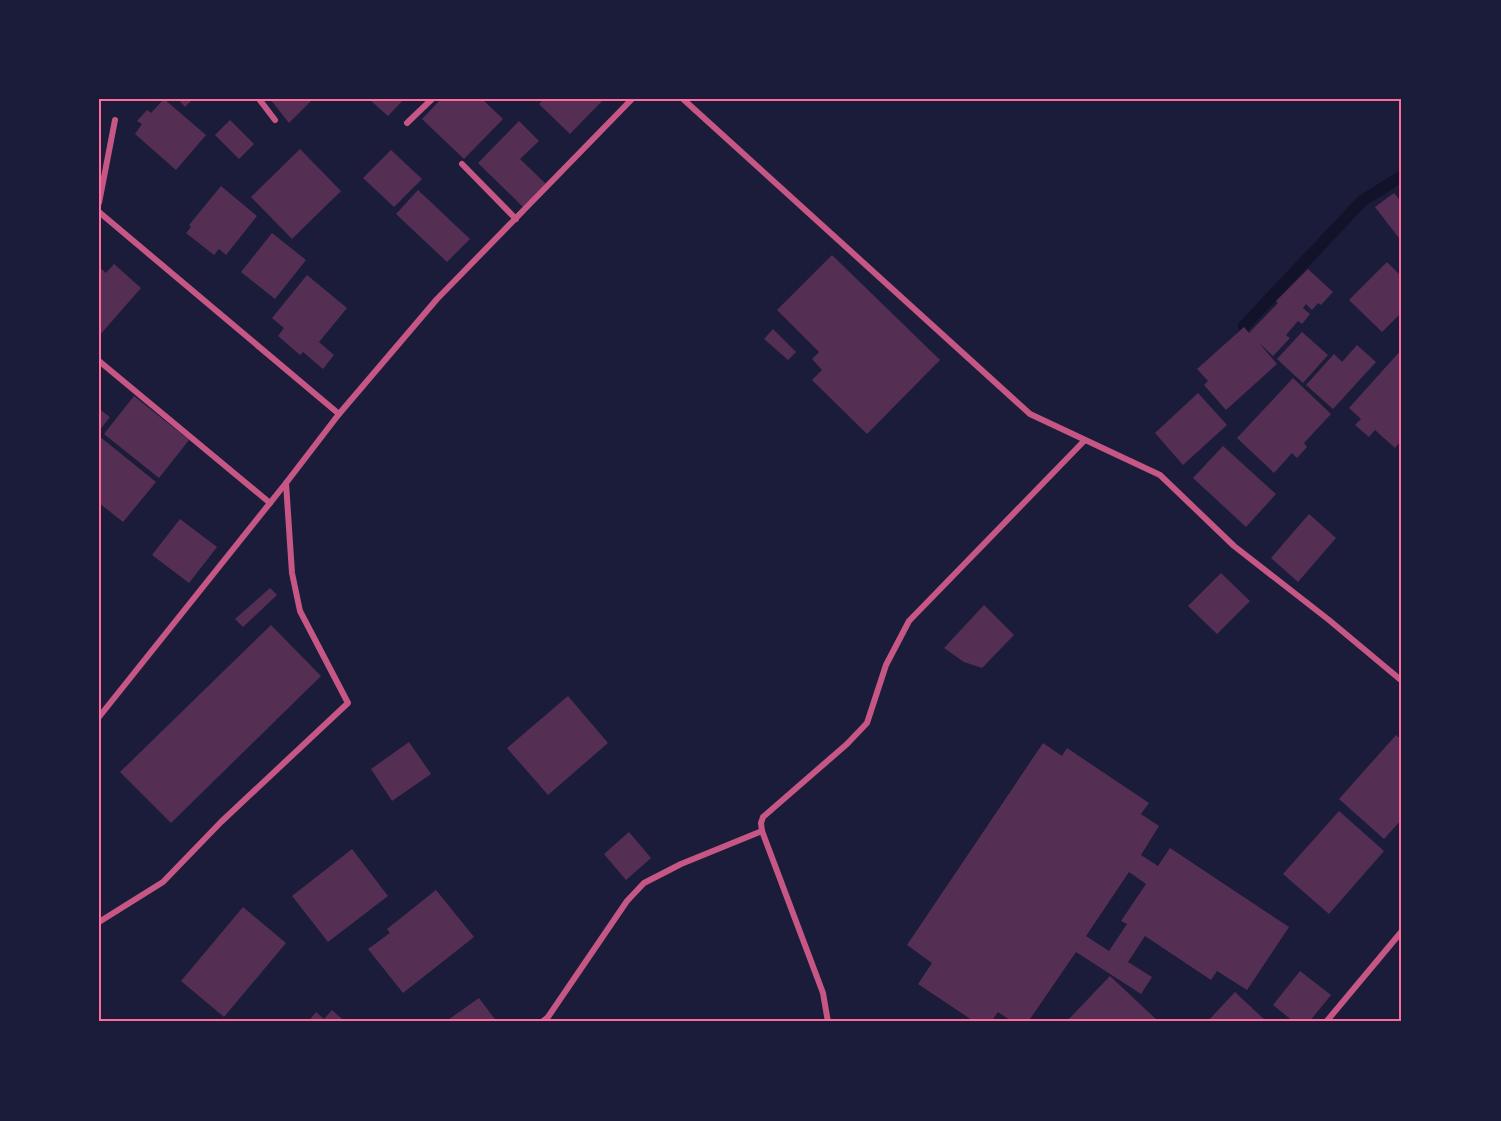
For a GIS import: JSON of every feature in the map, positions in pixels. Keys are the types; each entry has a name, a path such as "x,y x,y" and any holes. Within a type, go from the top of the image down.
{"street":[{"path":"259,99 275,120"},
{"path":"407,123 432,99"},
{"path":"99,717 339,414 437,299 632,99"},
{"path":"683,99 1030,414 1160,475 1234,546 1329,620 1402,681"},
{"path":"99,203 115,120"},
{"path":"462,164 516,219"},
{"path":"99,212 339,414"},
{"path":"99,361 270,503"},
{"path":"828,1022 823,993 762,831 763,817 847,744 867,723 886,664 909,621 1084,441"},
{"path":"99,922 163,882 221,822 348,703 300,611 292,573 286,483"},
{"path":"542,1022 548,1017 627,901 644,883 681,864 762,831"},
{"path":"1326,1022 1402,931"}],"building":[{"path":"164,99 206,135 176,170 135,134 142,124 137,121 147,110 151,113"},
{"path":"178,99 193,99 185,107"},
{"path":"270,99 313,99 289,123"},
{"path":"369,99 404,99 388,116"},
{"path":"441,99 482,99 503,119 464,159 422,119"},
{"path":"544,99 604,99 570,134 539,104"},
{"path":"230,120 254,144 239,159 215,135"},
{"path":"519,121 539,141 520,159 546,184 523,207 478,163"},
{"path":"300,149 341,191 292,239 251,197"},
{"path":"391,150 422,179 394,207 363,178"},
{"path":"221,186 257,216 226,255 219,249 214,255 186,233 191,227 189,225"},
{"path":"418,190 470,239 447,262 396,214"},
{"path":"1394,193 1402,203 1402,242 1375,207"},
{"path":"272,233 306,260 275,299 241,272"},
{"path":"832,255 940,360 867,434 812,380 822,370 812,359 819,352 777,310"},
{"path":"1387,262 1402,277 1402,312 1382,332 1349,300"},
{"path":"114,264 141,288 99,336 99,267 106,273"},
{"path":"1308,269 1333,292 1321,305 1318,303 1312,310 1306,304 1303,308 1310,314 1302,324 1298,321 1286,335 1290,338 1273,356 1259,343 1277,364 1226,410 1204,385 1208,381 1197,369 1244,327 1249,333 1278,303 1276,301"},
{"path":"307,275 347,308 319,342 334,355 323,369 303,352 300,355 278,336 284,328 272,318"},
{"path":"773,329 796,352 788,360 764,339"},
{"path":"1302,332 1328,355 1303,383 1277,359"},
{"path":"1357,345 1376,362 1333,409 1306,385 1334,354 1342,362"},
{"path":"1402,349 1402,440 1395,448 1375,430 1369,437 1355,425 1361,419 1349,408"},
{"path":"1293,378 1331,414 1304,443 1307,447 1297,458 1292,453 1274,473 1237,438"},
{"path":"1198,393 1227,425 1183,465 1155,433"},
{"path":"134,396 189,440 159,478 104,434"},
{"path":"99,409 110,417 99,431"},
{"path":"99,436 156,482 123,522 99,503"},
{"path":"1223,446 1276,494 1246,527 1193,478"},
{"path":"1309,514 1336,538 1298,582 1271,558"},
{"path":"180,519 217,547 189,583 152,555"},
{"path":"1221,573 1250,601 1217,634 1188,606"},
{"path":"270,588 277,595 243,627 235,619"},
{"path":"984,605 1014,635 982,668 964,662 944,648"},
{"path":"271,625 321,676 171,823 120,772"},
{"path":"568,696 608,743 548,795 507,748"},
{"path":"1396,735 1402,740 1402,819 1384,839 1339,799"},
{"path":"409,742 431,774 392,801 371,769"},
{"path":"1043,743 1062,756 1067,748 1149,803 1141,814 1159,826 1141,855 1158,866 1170,848 1289,927 1247,990 1217,971 1211,980 1145,936 1128,962 1152,977 1141,994 1076,952 1028,1022 1013,1022 998,1012 991,1022 975,1022 918,984 932,963 907,945","holes":["1129,872 1146,884 1121,921 1127,924 1109,951 1086,936"]},
{"path":"1339,811 1384,851 1329,914 1283,874"},
{"path":"629,832 651,858 626,880 604,854"},
{"path":"352,849 388,896 328,942 292,896"},
{"path":"436,890 474,937 403,993 368,949 390,933 387,929"},
{"path":"243,907 286,943 224,1017 181,981"},
{"path":"1300,971 1331,995 1309,1022 1294,1022 1273,1005"},
{"path":"1110,976 1159,1022 1066,1022"},
{"path":"1235,992 1267,1022 1207,1022"},
{"path":"479,998 497,1022 445,1022"},
{"path":"332,1010 343,1020 341,1022 308,1022 316,1012 324,1019"}],"waterway":[{"path":"1244,326 1362,201 1402,176"}]}
